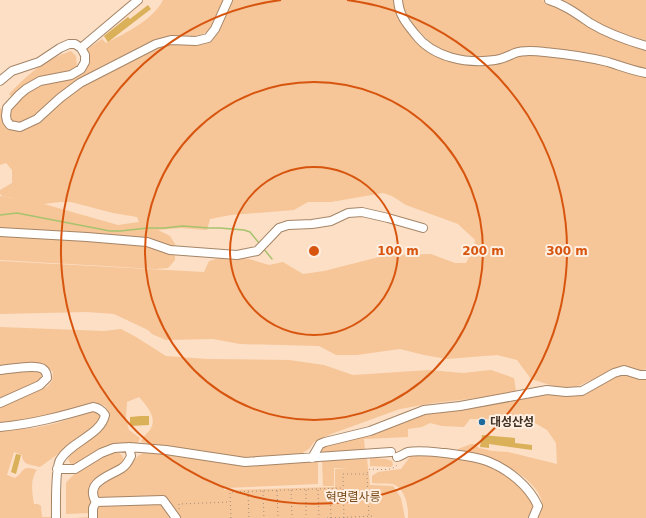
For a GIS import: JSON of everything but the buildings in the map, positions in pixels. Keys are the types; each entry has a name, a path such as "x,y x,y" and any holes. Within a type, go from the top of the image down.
{"street":[{"path":"81,48 138,0"},
{"path":"0,81 12,71 39,62 65,45 75,44 81,48 85,56 85,62 81,69 71,75 40,81 19,94 7,108 6,116 10,125 20,127 38,119 60,98 80,83 156,44 171,40 196,41 208,38 215,29 228,0"},
{"path":"398,0 401,17 417,37 436,52 455,58 478,61 506,58 516,52 549,52 591,59 646,73"},
{"path":"549,0 567,7 591,23 607,31 646,46"},
{"path":"0,232 147,242 170,250 237,255 257,251 279,228 288,225 312,224 331,221 348,213 362,212 423,228"},
{"path":"0,370 35,367 43,369 47,378 40,385 0,403"},
{"path":"312,458 320,444 370,431 424,410 460,406 547,390 566,392 582,391 614,373 624,370 640,376 646,375"},
{"path":"0,427 38,422 93,407 102,410 105,415 100,426 67,451 59,460 56,518"},
{"path":"96,502 93,498 93,490 96,484 101,479 124,468 131,456 129,447"},
{"path":"58,469 75,469 100,453 114,448 129,447 166,450 245,462 394,455 408,452 463,455 486,460 515,477 535,499 538,506 533,518"},
{"path":"96,502 163,500 177,514"},
{"path":"93,518 93,508 96,502"}],"path":[{"path":"369,517 367,474 370,469 395,468 398,463 394,455"},
{"path":"344,518 343,474 367,474"},
{"path":"330,488 331,518"},
{"path":"231,518 230,492 343,488"},
{"path":"306,489 306,518"},
{"path":"318,489 319,518"},
{"path":"277,490 278,518"},
{"path":"291,490 292,518"},
{"path":"248,491 249,518"},
{"path":"263,491 264,518"},
{"path":"177,514 179,504 230,502"},
{"path":"327,518 375,516"}],"green space":[{"path":"163,0 226,0 212,28 208,32 191,38 177,37 157,39 100,67 75,83 29,121 12,121 9,116 11,109 33,87 86,68 89,59 87,49 102,39 106,43 146,20 153,14"},
{"path":"231,0 395,0 418,41 459,63 520,55 546,55 592,62 646,75 646,369 639,371 611,371 576,387 563,389 531,379 517,360 497,355 447,359 400,349 357,355 336,355 319,346 240,344 213,339 166,340 114,314 87,312 0,314 0,261 204,272 209,261 226,256 249,259 269,265 283,262 303,274 324,271 387,255 431,254 455,263 466,263 474,248 475,240 458,224 406,205 392,196 383,193 331,202 308,202 294,210 231,215 210,219 207,230 180,228 158,230 170,236 175,244 175,260 168,268 156,269 0,260 0,196 13,198 2,196 0,194 0,190 12,183 12,170 6,163 0,165 0,108 3,110 3,118 19,130 81,85 151,49 168,43 203,43","holes":["71,202 113,213 137,217 139,222 118,225 44,204"]},
{"path":"401,0 542,0 568,12 619,41 646,50 646,70 566,51 505,54 477,59 461,57 433,45 408,20"},
{"path":"556,0 646,0 646,41 597,24"},
{"path":"71,51 76,56 77,68 66,73 43,77 12,97 9,94 44,63"},
{"path":"0,327 104,331 121,329 166,356 207,359 289,360 324,365 353,375 429,370 462,373 491,370 514,378 516,391 494,396 434,403 400,409 331,434 314,442 309,449 297,456 246,458 164,447 141,442 152,426 153,422 151,413 139,397 127,402 126,418 129,430 140,438 138,443 123,444 74,465 70,463 68,459 77,448 101,430 106,424 108,413 105,406 99,404 71,412 0,425 0,405 47,387 52,381 53,372 44,364 24,363 0,367"},
{"path":"35,367 45,375 42,382 0,398 0,372"},
{"path":"623,374 646,377 646,518 536,518 542,508 540,497 536,489 522,476 487,457 458,452 458,449 475,444 479,448 508,452 557,464 556,443 547,430 535,423 470,419 464,427 442,426 430,423 422,427 408,429 408,437 364,439 365,450 325,453 321,448 324,445 423,413 543,393 574,395 615,376"},
{"path":"94,411 102,416 95,427 40,467 25,463 22,455 14,452 7,475 15,478 26,468 37,470 32,482 34,504 41,506 42,517 51,518 0,518 0,430 34,428 57,423"},
{"name":"혁명렬사릉","path":"151,451 214,460 318,461 318,484 224,488 224,490 335,487 335,469 348,468 334,468 334,486 323,486 322,461 367,459 370,485 393,486 401,498 405,518 76,518 91,517 91,513 66,514 66,483 82,468 111,453 117,452 122,455 124,461 120,465 93,483 94,495 100,484 126,470 138,456 145,452"},
{"path":"412,454 466,457 498,468 527,492 536,507 531,518 408,518 407,503 400,489 392,484 372,483 372,476 378,472 401,469"},
{"path":"370,458 386,459 392,461 393,465 391,467 370,466"}],"waterway":[{"path":"0,215 17,213 110,231 183,226 244,230 250,232 259,243"},
{"path":"263,248 272,259"}],"place":[{"name":"대성산성","path":"482,422"}]}
